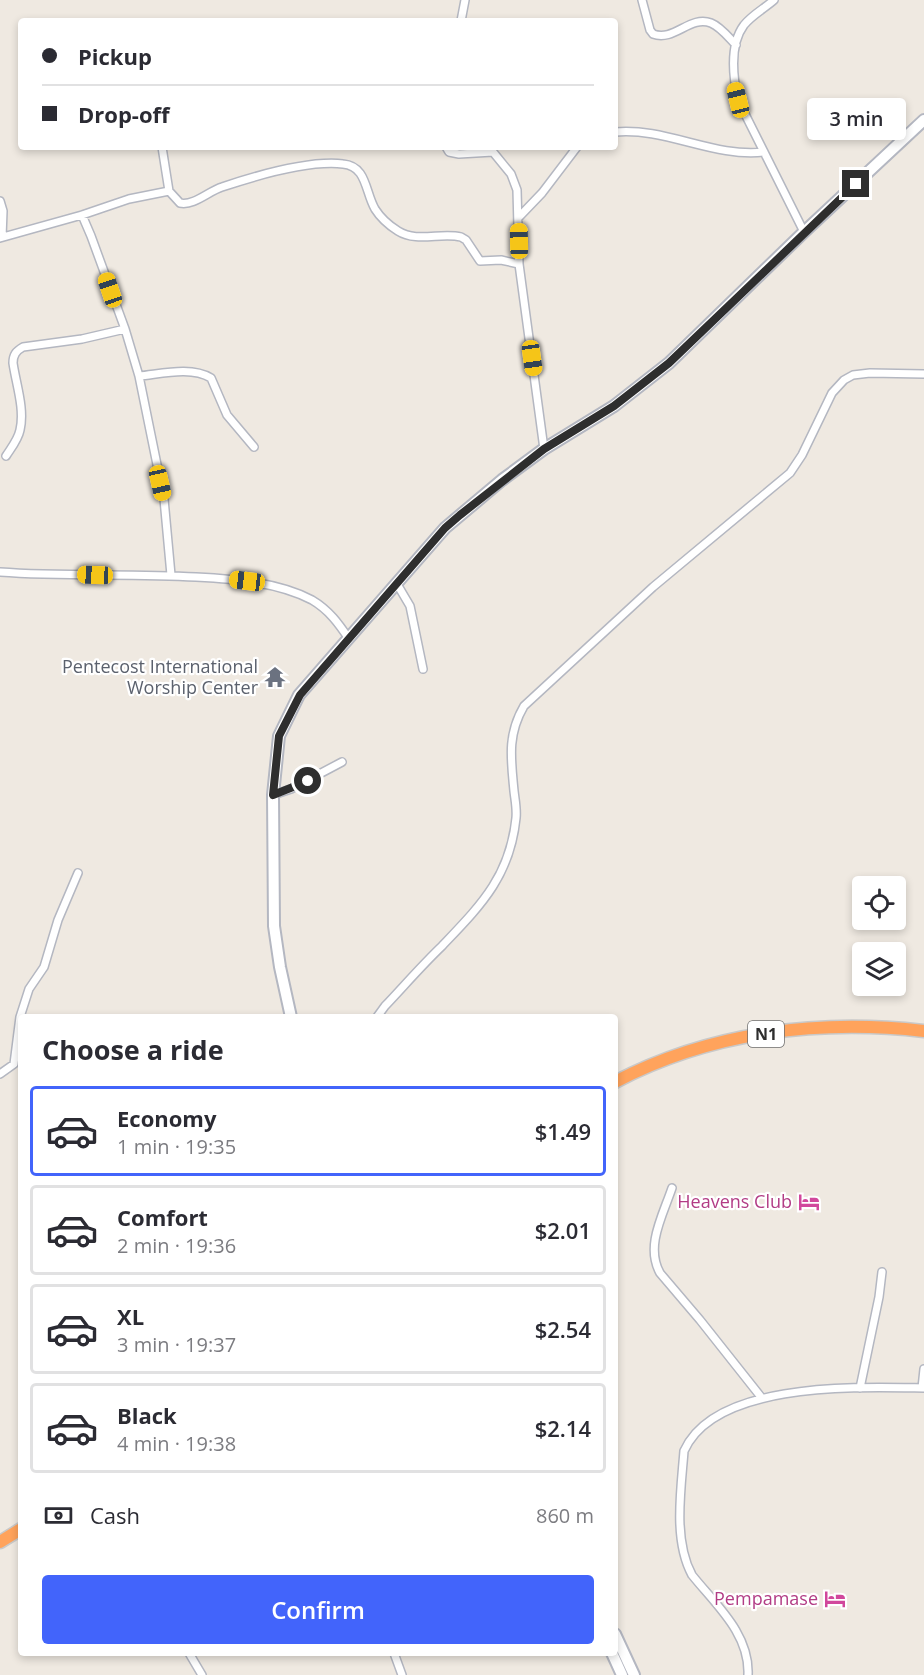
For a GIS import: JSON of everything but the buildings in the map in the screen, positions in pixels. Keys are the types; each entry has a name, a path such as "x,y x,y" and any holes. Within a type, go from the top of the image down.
{"highway":[{"name":"N1","path":"618,1081 683,1053 731,1040 795,1029 857,1026 924,1031"},
{"path":"0,1542 18,1531"}],"street":[{"path":"461,18 465,0"},
{"path":"642,0 653,34 667,36 695,23 710,22 736,45"},
{"path":"774,0 745,24 736,45 733,73 738,100 804,232"},
{"path":"290,1014 275,939 273,795 275,756 282,726 300,695 445,528 544,449 614,406 669,363 924,120"},
{"path":"618,132 645,134 740,152 764,152"},
{"path":"162,150 169,192 175,200 185,204 191,203 212,190 274,173 314,164 352,165 363,177 378,213 398,231 415,237 461,237 466,240 480,261 501,260 519,264"},
{"path":"448,150 454,153 488,151 498,155 514,180 519,264 544,449"},
{"path":"518,218 542,193 575,150"},
{"path":"0,201 3,211 1,237 129,200 169,192"},
{"path":"82,215 92,236 125,329 139,376 164,499 171,575"},
{"path":"6,456 16,441 21,422 13,363 13,357 18,350 125,329"},
{"path":"139,376 186,372 207,375 211,378 227,415 254,447"},
{"path":"379,1014 473,914 494,887 515,829 517,814 511,743 515,721 524,706 653,587 790,473 802,455 838,384 853,375 870,373 924,374"},
{"path":"0,572 171,575 247,581 289,591 312,600 328,611 350,639"},
{"path":"397,584 410,606 423,669"},
{"path":"273,795 291,789 342,762"},
{"path":"21,1014 29,989 44,967 56,926 78,873"},
{"path":"0,1074 14,1064 18,1033"},
{"path":"672,1188 654,1244 655,1265 761,1397"},
{"path":"860,1388 879,1298 882,1272"},
{"path":"748,1675 747,1655 740,1636 687,1566 682,1536 682,1480 684,1451 692,1437 718,1416 761,1397 817,1390 923,1388 924,1369"},
{"path":"618,1640 634,1675"},
{"path":"191,1656 202,1675"},
{"path":"395,1656 402,1675"},
{"path":"613,1656 622,1675"}],"place":[{"name":"Pentecost International Worship Center","path":"275,677"},
{"name":"Heavens Club","path":"809,1202"},
{"name":"Pempamase","path":"835,1599"}],"route":[{"path":"308,781 273,795 275,756 282,726 290,710 300,695 445,528 502,480 544,449 614,406 669,363 856,184"}]}
